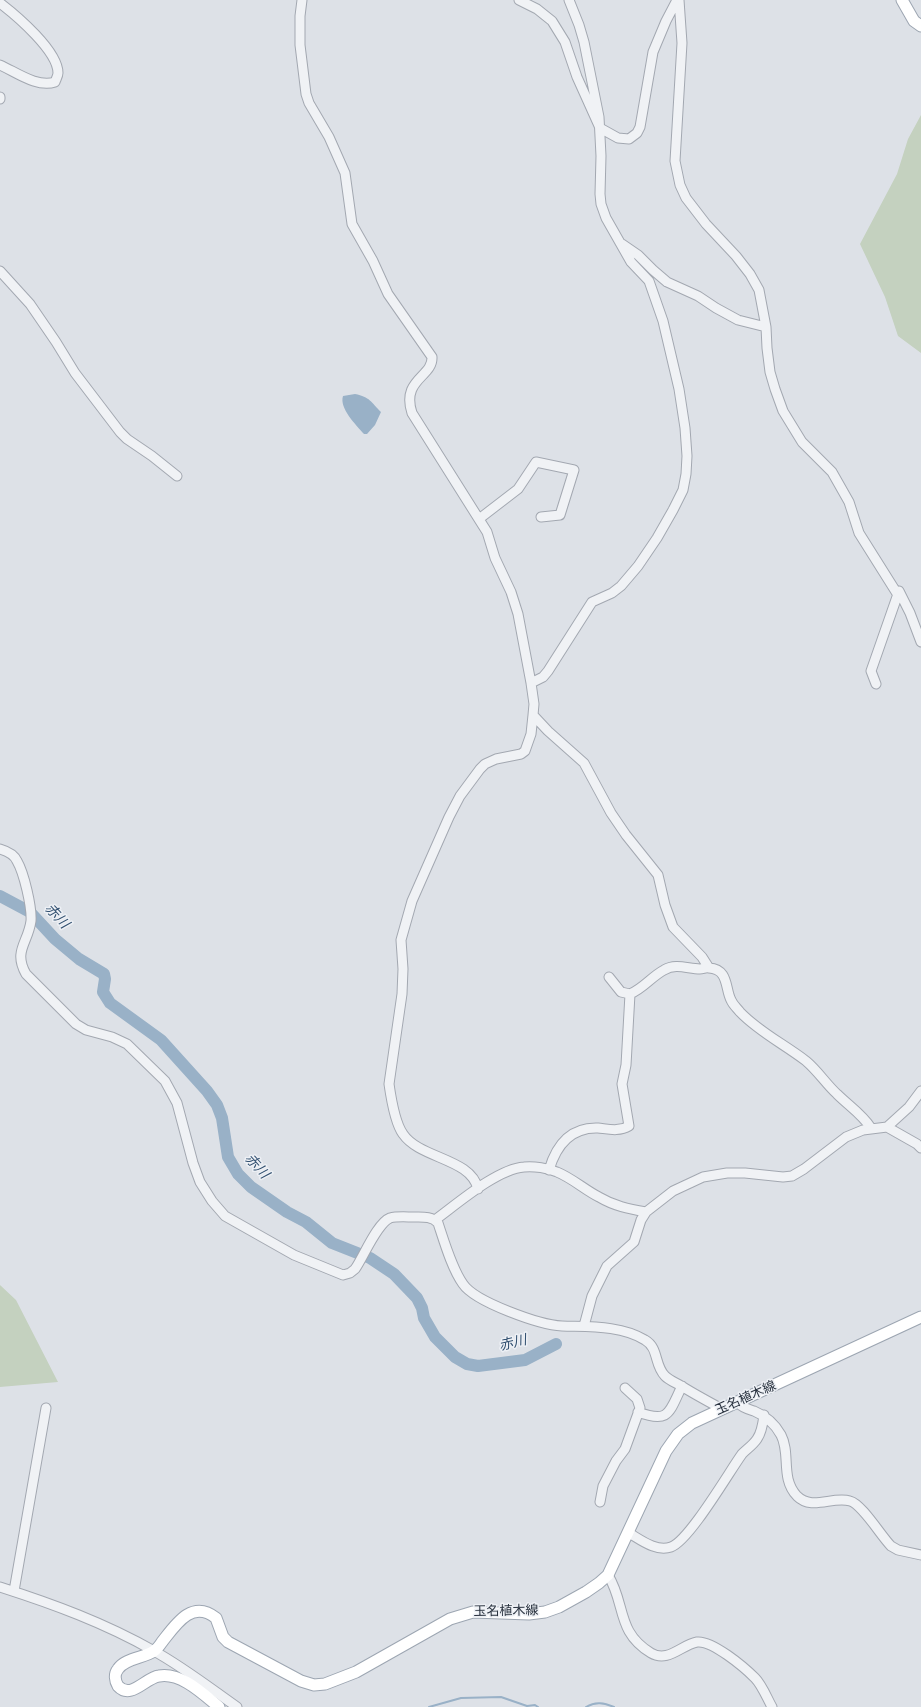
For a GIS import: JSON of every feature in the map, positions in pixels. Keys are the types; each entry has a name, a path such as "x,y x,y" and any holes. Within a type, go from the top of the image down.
{"main road":[{"path":"902,0 914,21 921,26"},
{"name":"玉名植木線","path":"219,1707 190,1685 179,1679 164,1675 152,1678 132,1691 126,1691 120,1688 115,1676 118,1669 124,1664 155,1651 173,1628 189,1613 199,1612 212,1615 216,1618 223,1637 228,1642 300,1681 314,1685 325,1684 356,1672 456,1617 473,1612 529,1614 545,1612 559,1607 586,1592 608,1575 629,1533 666,1451 678,1434 692,1423 921,1317"}],"street":[{"path":"302,0 300,16 300,45 306,94 309,103 329,137 345,173 352,224 373,261 388,294 432,357 431,366 411,390 408,401 412,413 487,532 495,558 511,592 518,614 531,683 534,704 530,734 525,752 496,759 485,764 470,782 454,807 412,901 401,940 403,969 402,994 389,1084 398,1124 403,1134 415,1145 452,1163 471,1175 476,1181 478,1189"},
{"path":"518,0 537,9 552,21 565,42 577,77 600,128 618,138 624,139 629,139 637,133 640,127 653,52 666,21 678,0"},
{"path":"531,683 543,678 592,602 617,590 638,566 674,510 683,490 686,474 685,428 679,389 663,320 649,281 631,262 606,218 601,204 600,128 593,82 584,42 569,0"},
{"path":"678,0 682,43 675,161 680,186 686,198 706,224 736,256 750,274 759,290 766,327 770,372 783,411 802,442 832,472 849,502 859,533 898,595"},
{"path":"0,3 17,16 46,47 57,65 58,75 55,82 47,85 0,64"},
{"path":"619,241 638,255 667,282 698,296 738,320 766,327"},
{"path":"0,271 34,310 75,373 120,432 127,440 152,456 177,476"},
{"path":"479,519 518,488 536,462 574,470 560,515 541,517"},
{"path":"876,684 871,671 899,591 910,613 921,642"},
{"path":"533,714 548,731 580,758 611,813 658,875 667,910 674,927 702,957 709,968"},
{"path":"0,849 10,853 18,861 30,904 30,922 20,954 22,966 26,974 76,1024 86,1030 112,1037 127,1044 164,1081 178,1103 193,1163 200,1182 212,1201 225,1216 294,1255 343,1275 350,1273 355,1269 380,1226 386,1220 397,1217 423,1217 435,1220 438,1223 458,1275 468,1291 505,1310 540,1322 559,1326 584,1326 621,1331 645,1340 654,1348 659,1366 665,1376 722,1409"},
{"path":"609,977 621,992 630,994 646,985 665,969 679,966 701,969 709,968 720,973 727,982 730,999 743,1015 753,1024 806,1061 820,1074 837,1094 858,1112 871,1128"},
{"path":"549,1170 559,1145 568,1137 577,1132 595,1128 615,1130 624,1129 628,1126 622,1084 626,1065 630,994"},
{"path":"887,1127 909,1107 921,1091"},
{"path":"584,1326 592,1296 607,1266 634,1242 641,1220 646,1212 673,1191 703,1177 727,1173 745,1173 783,1177 792,1176 804,1169 846,1137 871,1128 887,1127 905,1136 921,1148"},
{"path":"435,1220 478,1189 508,1172 523,1167 558,1172 601,1198 618,1206 646,1212"},
{"path":"638,1412 653,1417 663,1416 668,1413 682,1386"},
{"path":"600,1502 603,1486 616,1461 625,1449 640,1408 637,1399 625,1388"},
{"path":"738,1403 746,1409 764,1415 782,1436 787,1476 796,1495 805,1502 811,1503 842,1500 855,1504 891,1546 898,1550 921,1555"},
{"path":"14,1592 46,1408"},
{"path":"629,1533 657,1547 670,1547 679,1542 699,1518 743,1454 758,1438 764,1415"},
{"path":"608,1575 616,1588 623,1619 627,1628 632,1636 644,1647 659,1656 666,1656 696,1642 705,1642 714,1646 756,1679 772,1707"},
{"path":"0,1587 44,1601 91,1619 155,1651 237,1707"}],"green space":[{"path":"921,115 921,353 898,336 885,297 860,244 897,174 908,139"},
{"path":"0,1285 16,1300 58,1382 0,1387"}],"water":[{"path":"355,394 367,398 381,412 375,425 367,434 364,434 343,406 343,396"}],"waterway":[{"name":"赤川","path":"0,896 30,912 55,939 79,959 104,974 105,979 103,992 110,1003 161,1040 207,1091 217,1105 222,1118 228,1157 238,1174 251,1187 287,1212 306,1222 332,1243 370,1258 394,1274 417,1298 422,1308 424,1318 435,1337 455,1357 467,1364 478,1366 525,1360 556,1344"},
{"path":"429,1707 461,1698 501,1697 527,1706 535,1705 538,1707"},
{"path":"586,1707 600,1703 614,1707"}]}
